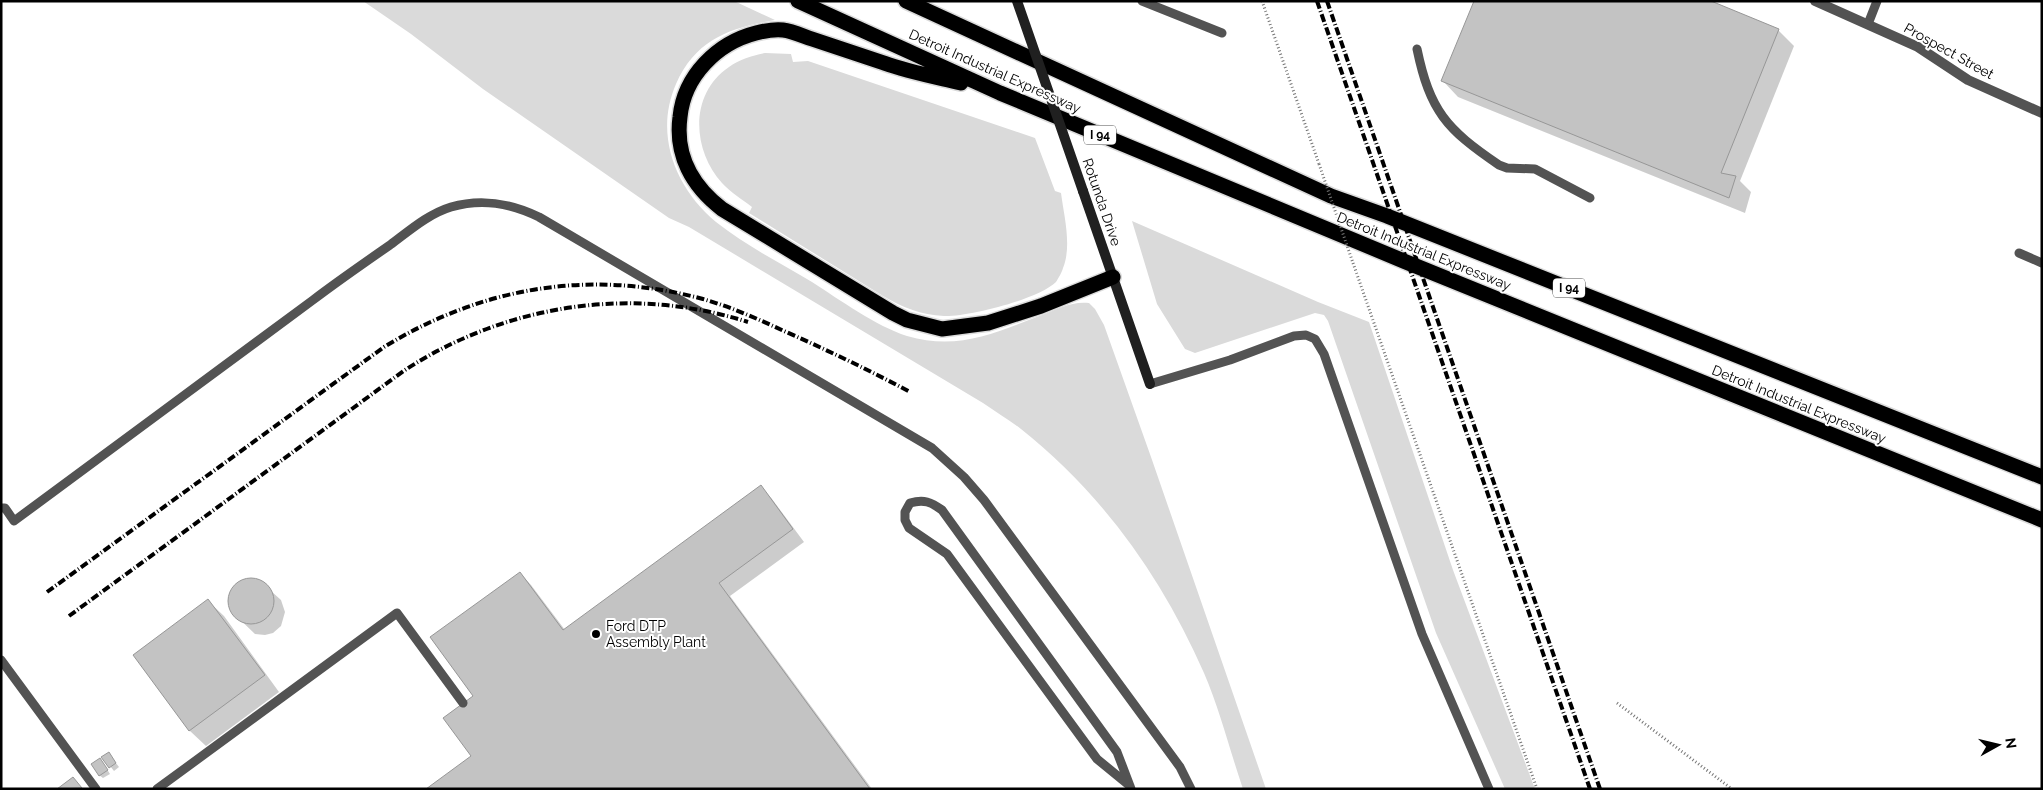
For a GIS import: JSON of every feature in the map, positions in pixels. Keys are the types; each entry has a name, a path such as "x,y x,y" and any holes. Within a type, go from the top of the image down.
{"highway":[{"name":"Detroit Industrial Expressway","path":"798,1 1000,93 1406,262 2042,520"},
{"name":"Detroit Industrial Expressway","path":"906,1 1331,196 1386,216 2042,477"},
{"path":"922,1 947,19"},
{"path":"1000,93 886,64 782,30 764,31 733,41 717,51 701,67 688,86 681,107 678,129 681,152 689,172 702,191 722,208 893,313 920,324 942,329 988,324 1041,306 1113,277"}],"main road":[{"name":"Rotunda Drive","path":"1017,1 1150,384"}],"street":[{"name":"Prospect Street","path":"1816,1 1918,47 1968,80 2042,113"}],"lane":[{"path":"1142,1 1222,33"},
{"path":"1868,24 1877,1"},
{"path":"1417,49 1424,80 1431,98 1440,115 1455,131 1499,165 1507,168 1535,169 1590,198"},
{"path":"1,508 5,508 14,521 343,278 429,217 450,207 483,202 503,203 539,217 932,448 946,459 990,508 1180,767 1191,789"},
{"path":"2019,253 2042,263"},
{"path":"1150,384 1230,360 1294,336 1306,335 1315,339 1324,354 1422,634 1489,789"},
{"path":"920,500 930,502 942,510 1117,752 1130,787 1097,760 947,554 909,528 905,520 905,512 910,503 920,500"},
{"path":"157,789 397,613 463,703"},
{"path":"1,660 96,789"}],"path":[{"path":"1262,1 1537,789"},
{"path":"1617,703 1732,789"}],"shaded area":[{"path":"363,1 734,1 775,20 743,27 716,38 694,56 676,84 667,122 668,141 672,159 689,193 716,222 763,254 883,326 907,336 943,342 960,341 992,334 1071,304 1089,303 1095,309 1104,325 1266,789 1243,789 1204,673 1170,604 1149,571 1128,540 1104,510 1050,454 1021,429 983,403 689,227 669,218 483,89 411,34"},
{"path":"765,53 791,54 793,62 808,61 1035,138 1055,191 1061,193 1067,250 1062,271 1056,282 1035,295 1003,306 955,316 927,314 905,307 883,296 749,213 752,207 725,186 712,170 700,139 699,123 701,107 707,92 716,78 737,62"},
{"path":"1132,221 1318,302 1369,322 1453,570 1535,789 1505,789 1436,633 1328,321 1324,315 1315,313 1195,353 1185,349 1157,304"}],"building":[{"path":"1474,1 1711,1 1779,29 1721,173 1736,176 1729,198 1441,81"},
{"name":"Ford DTP Assembly Plant","path":"761,485 793,529 719,583 870,789 426,789 471,756 443,718 473,696 430,637 520,572 563,630"},
{"path":"251,578 264,582 270,588 274,601 270,614 264,620 251,624 238,620 232,614 228,601 232,588 238,582"},
{"path":"208,599 265,675 189,731 133,655"},
{"path":"109,752 116,763 109,768 101,757"},
{"path":"100,758 108,770 99,776 91,764"},
{"path":"73,777 82,788 57,789"}],"railway":[{"path":"1317,1 1590,789"},
{"path":"1327,1 1600,789"},
{"path":"47,592 384,347 422,326 460,310 499,297 539,289 579,285 620,285 661,290 703,299 734,309 764,322 848,360 910,392"},
{"path":"69,616 405,370 444,347 485,329 528,316 571,307 615,304 660,305 704,311 748,322"}],"place":[{"name":"Ford DTP Assembly Plant","path":"596,634"}]}
